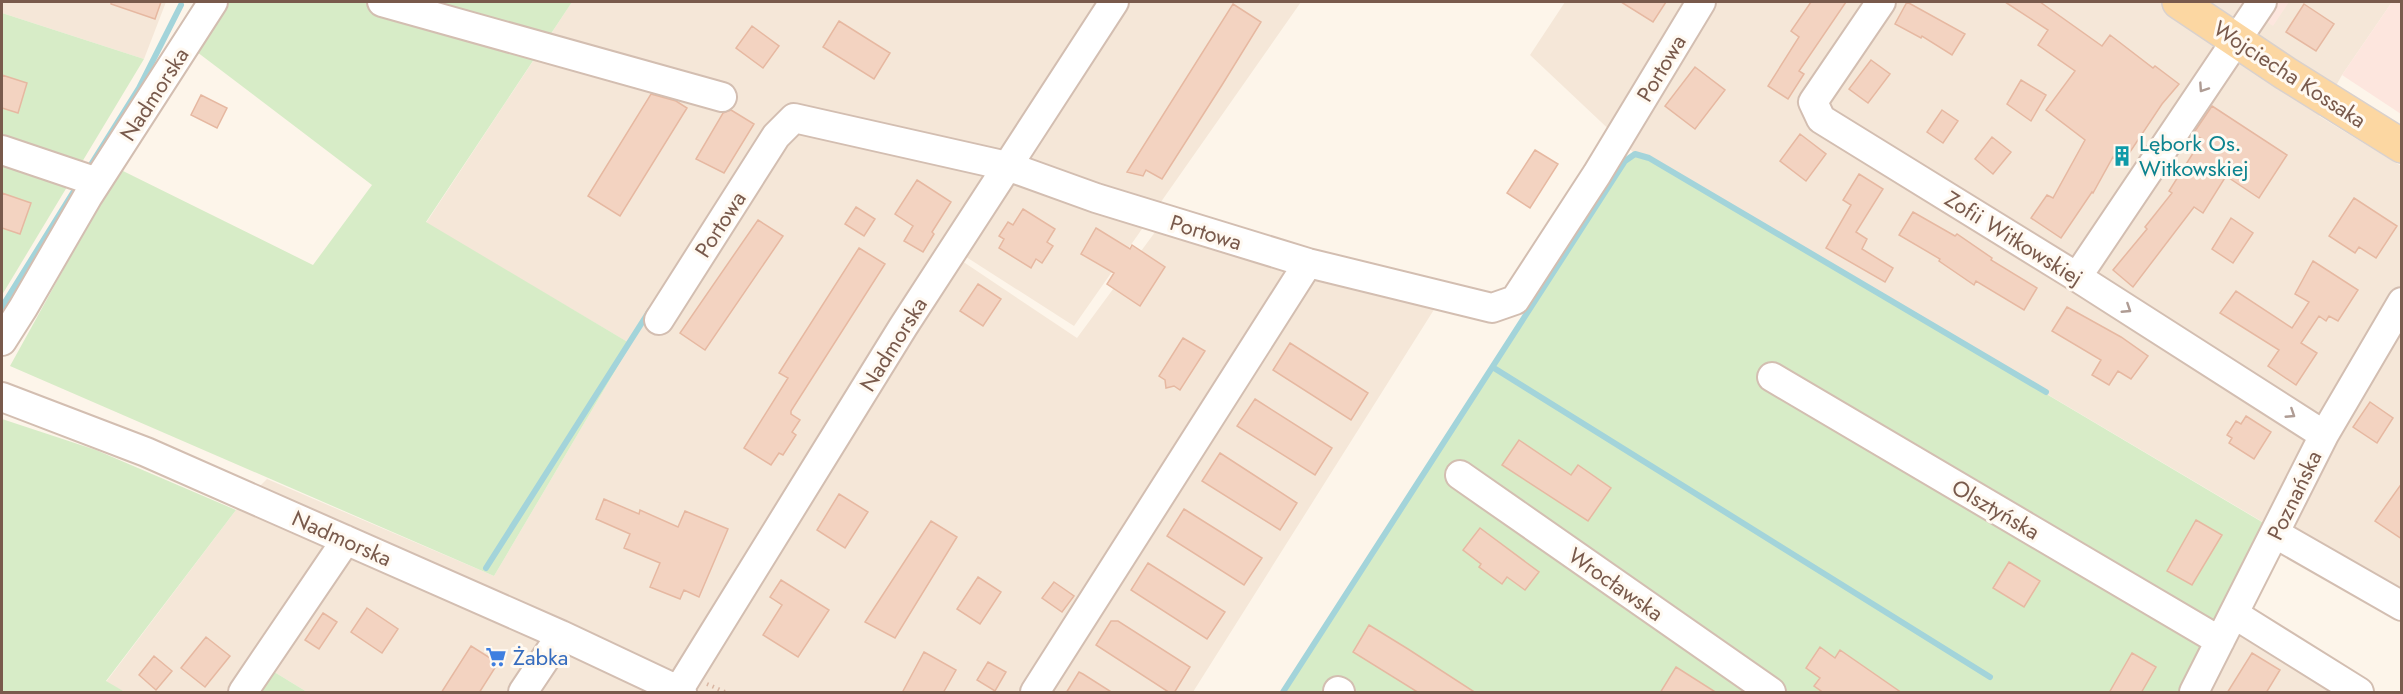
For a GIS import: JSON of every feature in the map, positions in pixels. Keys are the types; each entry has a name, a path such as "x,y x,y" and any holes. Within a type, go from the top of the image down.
{"main road":[{"name":"Wojciecha Kossaka","path":"2179,2 2285,73 2399,141"}],"street":[{"name":"Nadmorska","path":"2,340 97,182 213,2"},
{"path":"382,2 722,97"},
{"name":"Nadmorska","path":"2,398 146,452 561,634 680,692 903,327 1114,2"},
{"name":"Portowa","path":"658,320 776,136 794,118 1007,166 1096,198 1308,263 1492,308 1515,300 1597,174 1701,2"},
{"name":"Zofii Witkowskiej","path":"1881,2 1813,102 1821,119 2078,277 2324,435"},
{"path":"2078,277 2235,39 2262,2"},
{"path":"2,150 97,182"},
{"path":"1035,693 1308,263"},
{"name":"Poznańska","path":"2194,693 2324,435 2402,302"},
{"name":"Olsztyńska","path":"1772,377 2220,641"},
{"name":"Wrocławska","path":"1460,476 1772,693"},
{"path":"2276,534 2402,606"},
{"path":"243,693 346,540"},
{"path":"2234,614 2359,693"},
{"path":"523,693 561,634"}],"shaded area":[{"path":"2,2 166,2 144,59 2,13"},
{"path":"572,2 1301,2 1074,326 960,253 962,261 1077,338 1161,224 1435,308 1193,692 307,692 271,670 255,692 125,692 106,682 236,510 267,479 494,576 631,344 426,223"},
{"path":"1565,2 2392,2 2342,75 2319,116 2401,166 2401,598 2261,521 1649,158 1635,154 1530,55"},
{"path":"2237,2 2289,2 2273,26"},
{"path":"2392,2 2401,2 2401,114 2342,75"},
{"path":"2241,628 2344,692 2207,692"}],"green space":[{"path":"229,2 572,2 426,222 631,344 494,576 10,366 119,169 313,265 372,185 197,52"},
{"path":"2,13 144,59 2,295"},
{"path":"1635,154 1649,158 2267,525 2181,692 1283,692 1625,161"},
{"path":"2,419 96,450 236,510 106,681 125,692 2,692"},
{"path":"271,670 307,692 255,692"}],"building":[{"path":"111,2 161,2 155,19 111,4"},
{"path":"1621,2 1666,2 1653,22"},
{"path":"1811,2 1846,2 1799,71 1804,74 1788,99 1768,86 1799,37 1791,31"},
{"path":"1907,2 1965,34 1952,55 1922,36 1921,38 1895,24"},
{"path":"2005,2 2040,2 2102,46 2110,35 2153,68 2155,66 2179,84 2162,104 2122,164 2113,157 2093,193 2061,238 2031,218 2047,195 2053,198 2085,140 2046,110 2075,71 2038,45 2048,30"},
{"path":"1233,4 1261,22 1222,85 1162,179 1146,170 1143,176 1127,172"},
{"path":"2304,4 2334,24 2316,51 2286,32"},
{"path":"839,21 890,53 874,79 823,47"},
{"path":"752,26 779,46 763,68 736,48"},
{"path":"1871,60 1890,74 1868,103 1849,89"},
{"path":"1695,67 1725,90 1695,129 1665,106"},
{"path":"2,75 27,83 18,113 2,108"},
{"path":"2021,80 2046,95 2031,121 2007,104"},
{"path":"651,94 676,101 687,108 620,216 588,196"},
{"path":"201,95 227,108 217,128 191,115"},
{"path":"2212,106 2287,155 2259,198 2226,176 2203,213 2194,207 2133,287 2113,270 2147,229 2145,227 2172,193 2169,191 2202,139 2193,134"},
{"path":"731,110 754,124 724,173 696,159 723,113"},
{"path":"1942,110 1958,121 1943,143 1927,132"},
{"path":"1800,134 1826,154 1806,181 1780,161"},
{"path":"1992,137 2011,152 1993,174 1975,159"},
{"path":"1535,150 1558,164 1530,208 1507,193"},
{"path":"1859,174 1883,189 1856,232 1867,239 1862,249 1893,268 1885,282 1826,248 1851,205 1843,200"},
{"path":"917,180 951,202 932,232 934,234 923,252 904,241 913,226 895,214"},
{"path":"2,193 31,203 20,234 2,228"},
{"path":"2354,198 2397,226 2376,258 2359,247 2355,253 2329,236"},
{"path":"856,207 875,219 864,236 845,224"},
{"path":"1023,209 1055,229 1047,242 1053,246 1042,263 1036,259 1031,268 999,248 1004,239 999,236 1008,222 1013,225"},
{"path":"1913,212 1955,236 1957,234 1992,258 1991,260 2037,288 2024,310 1976,281 1974,285 1939,261 1940,259 1899,235"},
{"path":"2231,218 2253,233 2233,263 2212,249"},
{"path":"758,220 783,236 705,350 680,333"},
{"path":"1096,228 1130,249 1132,245 1165,267 1140,306 1107,284 1114,273 1081,254"},
{"path":"859,248 885,264 791,411 791,414 800,420 792,432 796,435 783,455 779,453 771,465 744,448 788,378 779,373"},
{"path":"2313,261 2358,290 2338,321 2329,316 2326,321 2319,316 2301,343 2317,353 2296,385 2268,366 2279,350 2220,313 2236,291 2292,328 2309,302 2295,294"},
{"path":"978,284 1001,299 983,326 960,311"},
{"path":"2067,307 2121,337 2148,356 2131,379 2118,371 2109,385 2092,375 2101,360 2052,331"},
{"path":"1183,338 1205,351 1180,390 1174,386 1166,388 1165,380 1159,376"},
{"path":"1290,343 1368,393 1351,420 1273,370"},
{"path":"1255,399 1332,448 1315,475 1237,426"},
{"path":"2370,402 2393,418 2377,443 2353,427"},
{"path":"2246,416 2271,432 2254,459 2229,443 2232,438 2227,435 2236,421 2241,424"},
{"path":"1519,440 1571,475 1578,465 1611,488 1588,521 1502,465"},
{"path":"1220,453 1297,503 1280,530 1202,481"},
{"path":"2402,483 2402,539 2375,521"},
{"path":"839,494 868,512 845,548 817,530"},
{"path":"604,499 639,514 640,510 678,527 685,511 728,529 699,597 684,590 680,599 650,587 660,563 624,548 630,534 596,519"},
{"path":"1184,509 1262,558 1244,585 1167,536"},
{"path":"2196,520 2222,535 2192,585 2167,571"},
{"path":"931,521 957,537 895,638 865,622"},
{"path":"1480,528 1539,572 1525,590 1507,577 1502,584 1479,567 1481,564 1463,550"},
{"path":"2009,562 2040,581 2024,607 1993,588"},
{"path":"1148,563 1225,612 1207,639 1131,590"},
{"path":"978,577 1001,592 980,624 957,609"},
{"path":"781,580 829,610 798,657 763,635 782,605 770,597"},
{"path":"1054,582 1074,596 1062,612 1042,598"},
{"path":"367,608 398,629 382,653 351,632"},
{"path":"323,613 337,622 319,649 305,640"},
{"path":"1111,621 1118,621 1190,667 1174,693 1170,693 1096,645"},
{"path":"1369,625 1476,693 1419,693 1353,652"},
{"path":"206,637 230,656 205,687 181,668"},
{"path":"471,646 498,663 479,693 441,693"},
{"path":"1820,647 1835,658 1840,650 1902,693 1824,693 1814,686 1820,678 1806,668"},
{"path":"924,652 956,670 943,693 902,693"},
{"path":"2132,653 2156,667 2141,693 2109,693"},
{"path":"2252,653 2280,670 2266,693 2227,693"},
{"path":"154,656 172,671 156,690 139,675"},
{"path":"988,662 1006,672 995,691 977,680"},
{"path":"1676,667 1717,693 1660,693"},
{"path":"1079,672 1083,674 1113,693 1066,693"}],"waterway":[{"path":"92,163 139,88 181,5"},
{"path":"1283,692 1625,161 1635,154 1649,158 2046,392"},
{"path":"2,307 74,191"},
{"path":"486,568 650,310"},
{"path":"1494,368 1990,677"}],"place":[{"name":"Lębork Os. Witkowskiej","path":"2122,156"},
{"name":"Żabka","path":"496,657"}]}
